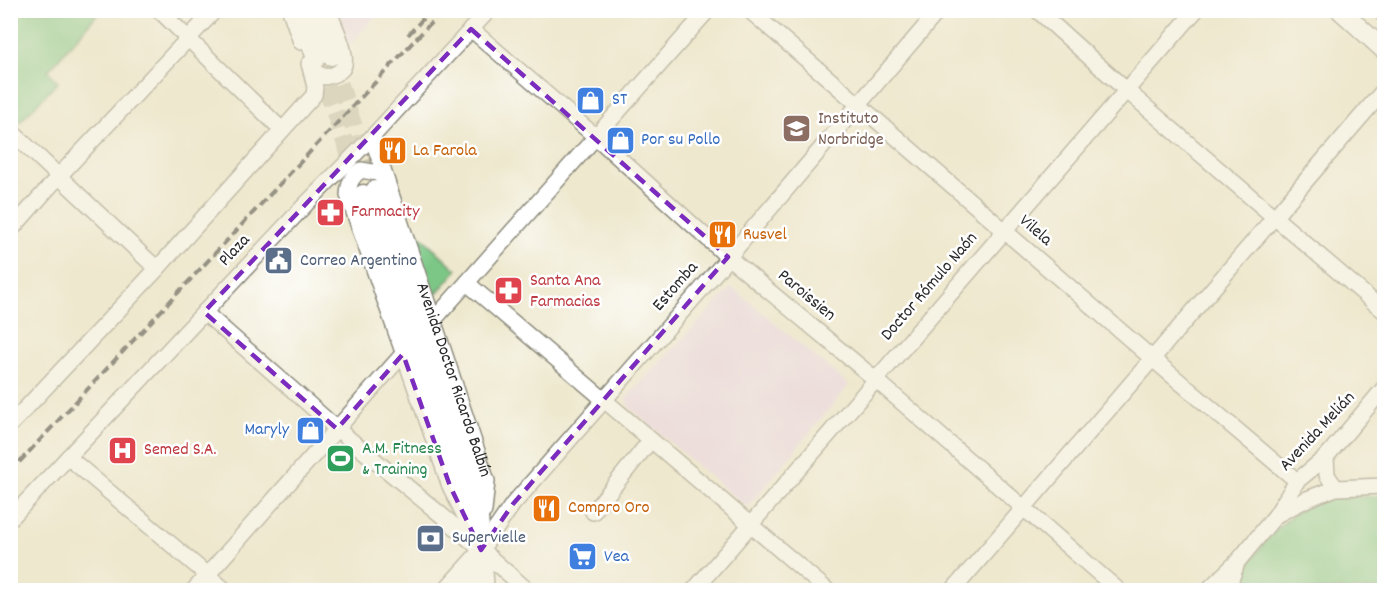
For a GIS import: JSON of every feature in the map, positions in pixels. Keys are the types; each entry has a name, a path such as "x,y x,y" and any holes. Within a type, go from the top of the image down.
{"main road":[{"path":"300,10 319,61"},
{"path":"315,10 319,61"},
{"path":"1340,10 1384,50"},
{"path":"368,190 481,550"},
{"name":"Avenida Doctor Ricardo Balbín","path":"467,591 481,550"},
{"name":"Avenida Doctor Ricardo Balbín","path":"481,550 485,591"}],"street":[{"path":"159,10 282,130"},
{"path":"10,231 215,10"},
{"path":"290,10 319,61 325,77 342,69 345,61 328,10"},
{"name":"Plaza","path":"10,519 372,137 489,10"},
{"path":"432,322 708,10"},
{"name":"Vilela","path":"749,10 1298,481"},
{"name":"Estomba","path":"445,591 481,550 513,504 939,10"},
{"path":"1037,10 1126,90 1384,311"},
{"name":"Doctor Rómulo Naón","path":"694,591 1196,10"},
{"name":"Paroissien","path":"471,29 596,137 728,257 875,380 1118,591"},
{"path":"14,415 157,269 314,95 319,61"},
{"path":"953,591 1384,90"},
{"path":"10,130 157,269"},
{"name":"Avenida Doctor Ricardo Balbín","path":"372,137 368,190 403,354 450,486 481,550"},
{"path":"323,188 330,185 368,190"},
{"name":"Avenida Doctor Ricardo Balbín","path":"368,190 432,322 487,481 481,550"},
{"path":"467,283 827,591"},
{"path":"204,312 527,591"},
{"path":"194,591 403,354"},
{"name":"Avenida Melián","path":"1208,591 1238,561 1276,515 1298,481 1326,458 1384,388"},
{"path":"593,512 650,441"},
{"path":"69,457 225,591"},
{"path":"1326,458 1327,475 1336,488"},
{"path":"1276,515 1307,499 1336,488 1384,486"},
{"name":"Avenida Melián","path":"1227,591 1238,561"}],"highlighted area":[{"path":"471,29 728,257 513,504 481,550 450,486 403,354 337,429 204,312"}],"shaded area":[{"path":"336,10 381,11 348,46"},
{"path":"732,287 849,385 747,508 628,406 626,398"}],"green space":[{"path":"10,11 100,11 48,71 58,82 17,125 11,119"},
{"path":"401,218 457,270 430,301"},
{"path":"1384,496 1384,590 1236,590 1249,564 1267,540 1277,528 1301,510 1313,504 1343,497"}],"tunnel":[{"path":"331,58 375,190"},
{"path":"317,61 363,194"}],"railway":[{"path":"408,35 431,10"},
{"path":"10,472 443,10"}],"place":[{"name":"ST","path":"591,100"},
{"name":"Instituto Norbridge","path":"797,129"},
{"name":"Por su Pollo","path":"620,140"},
{"name":"La Farola","path":"392,151"},
{"name":"Farmacity","path":"330,212"},
{"name":"Rusvel","path":"722,235"},
{"name":"Correo Argentino","path":"279,261"},
{"name":"Santa Ana Farmacias","path":"509,291"},
{"name":"Maryly","path":"310,430"},
{"name":"Semed S.A.","path":"123,450"},
{"name":"A.M. Fitness & Training","path":"341,459"},
{"name":"Compro Oro","path":"547,508"},
{"name":"Supervielle","path":"431,538"},
{"name":"Vea","path":"583,557"}]}
